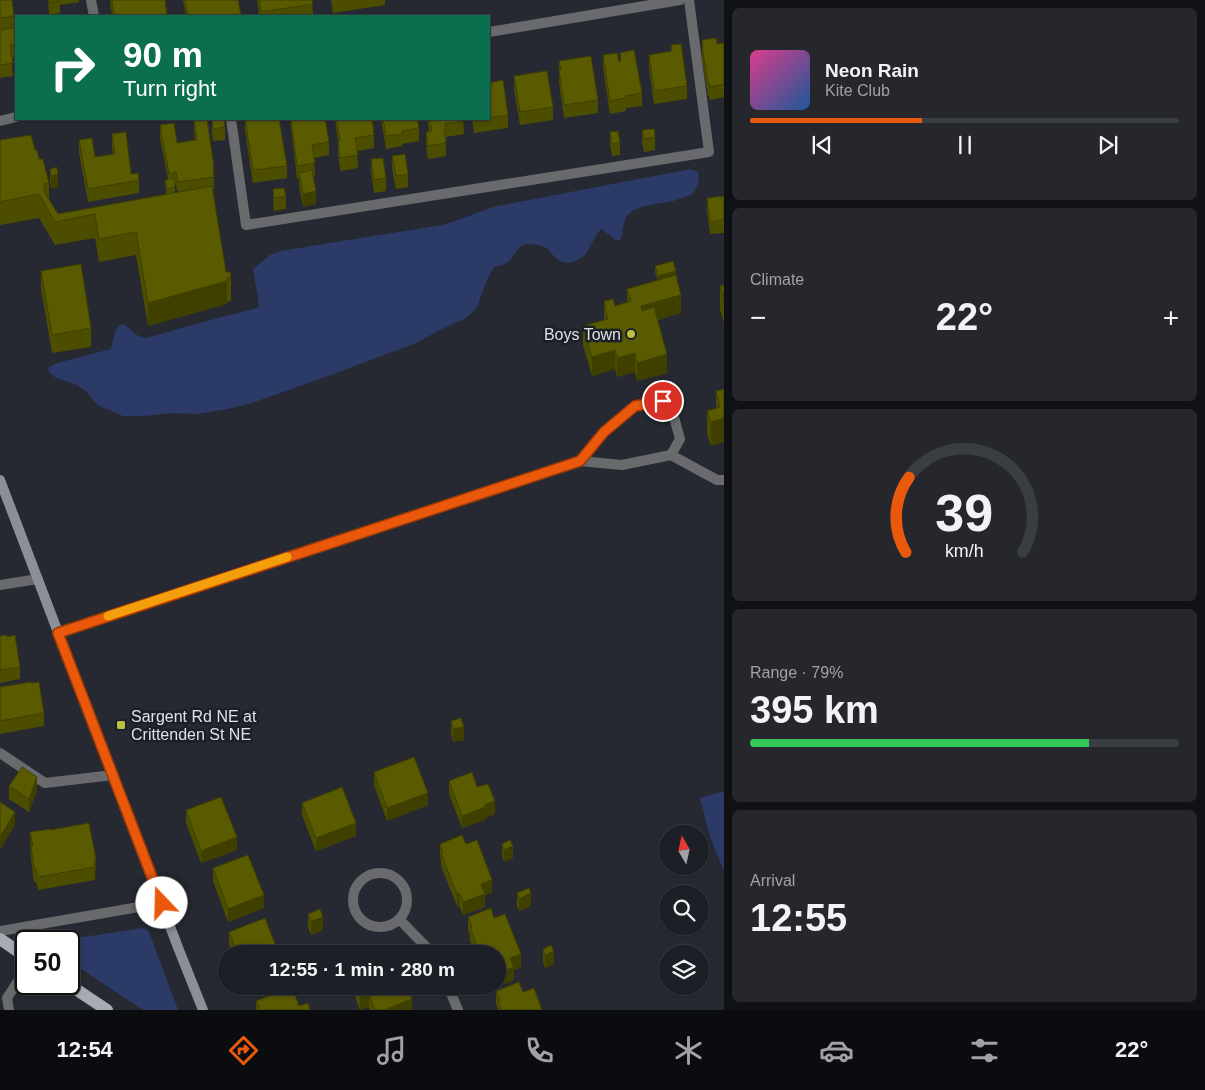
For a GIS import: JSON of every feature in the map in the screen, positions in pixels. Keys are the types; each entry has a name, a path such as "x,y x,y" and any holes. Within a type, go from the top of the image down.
{"main road":[{"path":"0,480 203,1010"},
{"path":"0,939 15,949"},
{"path":"80,992 107,1010"}],"street":[{"path":"91,0 94,15"},
{"path":"490,32 680,0"},
{"path":"231,120 246,225 708,152 689,0"},
{"path":"0,120 15,117"},
{"path":"580,461 604,432 635,406 663,401 672,410 680,439 671,455"},
{"path":"58,633 580,461 622,465 671,455 717,480 724,480"},
{"path":"0,585 38,579"},
{"path":"0,753 45,783 113,775"},
{"path":"373,873 387,873 400,880 407,893 407,907 400,920 387,926 373,926 361,919 354,907 353,893 360,881 373,873"},
{"path":"0,931 162,903"},
{"path":"400,920 424,945"},
{"path":"9,1010 7,998 15,986"},
{"path":"452,995 458,1010"}],"shaded area":[{"path":"691,169 698,172 699,178 692,195 642,207 631,212 625,221 621,239 617,241 601,229 585,255 578,260 567,263 557,259 540,245 524,245 518,249 508,262 494,267 477,307 464,319 416,343 249,404 198,414 171,413 123,416 97,405 86,391 75,384 56,378 48,371 49,367 57,363 111,349 116,331 123,324 136,334 146,338 257,308 259,305 253,269 270,255 280,251 442,225 493,207"},
{"path":"724,791 724,871 710,837 709,825 707,825 700,798"},
{"path":"147,929 178,1010 143,1010 80,968 80,938"}],"building":[{"path":"0,0 12,0 14,16 0,18"},
{"path":"49,0 60,0 60,1 49,3"},
{"path":"112,0 165,0 167,15 114,15"},
{"path":"185,0 238,0 241,15 188,15"},
{"path":"259,0 312,0 313,4 261,12"},
{"path":"15,28 15,44 10,45 13,63 0,65 0,30"},
{"path":"716,38 717,44 724,43 724,84 710,87 702,40"},
{"path":"681,44 687,86 654,91 649,55 672,51 671,45"},
{"path":"634,50 642,93 610,101 603,55 617,53 619,62 621,61 620,53"},
{"path":"591,56 598,100 564,105 559,61"},
{"path":"547,71 553,107 520,112 514,76"},
{"path":"503,80 508,115 490,118 490,83"},
{"path":"194,120 207,120 214,177 178,182 176,172 169,174 160,125 174,123 177,143 197,140"},
{"path":"224,120 225,127 213,129 212,121"},
{"path":"245,120 279,120 287,166 253,170"},
{"path":"291,120 325,120 329,142 312,145 315,163 297,166"},
{"path":"337,120 372,120 374,135 355,138 358,155 340,158 338,141 340,141"},
{"path":"383,120 417,120 419,128 402,131 402,134 386,136"},
{"path":"429,120 464,121 445,124 446,143 428,146 426,132 432,131"},
{"path":"654,129 655,137 644,139 642,130"},
{"path":"618,131 620,142 612,144 610,132"},
{"path":"126,132 131,174 138,173 139,180 88,189 79,140 92,138 95,157 115,154 112,134"},
{"path":"31,135 39,159 43,159 49,183 44,184 45,193 58,214 212,186 226,272 230,272 231,278 227,278 227,281 148,303 136,232 99,239 95,214 55,222 39,194 0,202 0,140"},
{"path":"405,154 408,174 396,176 392,156"},
{"path":"383,158 386,178 374,180 371,159"},
{"path":"57,167 58,174 51,176 50,169"},
{"path":"312,170 316,191 303,194 299,173"},
{"path":"174,178 175,187 167,189 165,180"},
{"path":"284,188 286,196 274,198 273,189"},
{"path":"724,196 724,220 710,222 707,198"},
{"path":"673,261 676,271 658,276 655,266"},
{"path":"81,264 91,328 52,335 41,271"},
{"path":"676,275 681,295 641,306 642,311 654,307 667,354 637,363 635,353 617,358 615,350 592,357 583,326 608,319 604,301 613,299 615,306 631,301 627,289"},
{"path":"724,285 724,300 720,286"},
{"path":"724,389 724,418 711,422 707,411 720,407 716,391"},
{"path":"7,635 7,637 15,635 20,667 0,670 0,636"},
{"path":"39,682 44,713 0,721 0,687"},
{"path":"461,718 464,727 453,729 451,721"},
{"path":"414,757 428,793 387,808 374,772"},
{"path":"22,767 37,777 29,799 9,786"},
{"path":"472,772 477,787 488,784 495,801 462,816 449,781"},
{"path":"342,787 356,823 316,838 302,803"},
{"path":"221,797 237,837 201,851 186,810"},
{"path":"0,802 15,812 0,837"},
{"path":"89,823 96,859 94,859 95,867 38,877 36,869 34,869 30,832"},
{"path":"462,835 466,844 477,840 492,880 481,884 485,894 463,902 459,893 457,894 450,877 441,854 443,853 440,844"},
{"path":"510,840 513,846 504,850 502,844"},
{"path":"248,855 264,895 228,909 213,868"},
{"path":"529,888 531,893 519,899 517,893"},
{"path":"491,908 494,918 505,914 521,954 510,958 514,967 506,970 506,945 477,945 468,917"},
{"path":"320,909 323,917 311,922 308,914"},
{"path":"265,918 276,945 234,945 229,932"},
{"path":"551,945 554,951 545,955 543,949"},
{"path":"519,982 523,992 534,988 542,1010 501,1010 498,995 506,995 506,987"},
{"path":"271,995 295,995 299,1006 308,1003 310,1010 260,1010 256,1001"},
{"path":"369,995 410,995 412,999 384,1010 375,1010"}],"slow traffic":[{"path":"108,616 287,557"}],"place":[{"name":"Boys Town","path":"631,334"},
{"name":"Sargent Rd NE at Crittenden St NE","path":"121,725"}],"route":[{"path":"162,903 58,633 580,461 604,432 635,406 663,401"}]}
